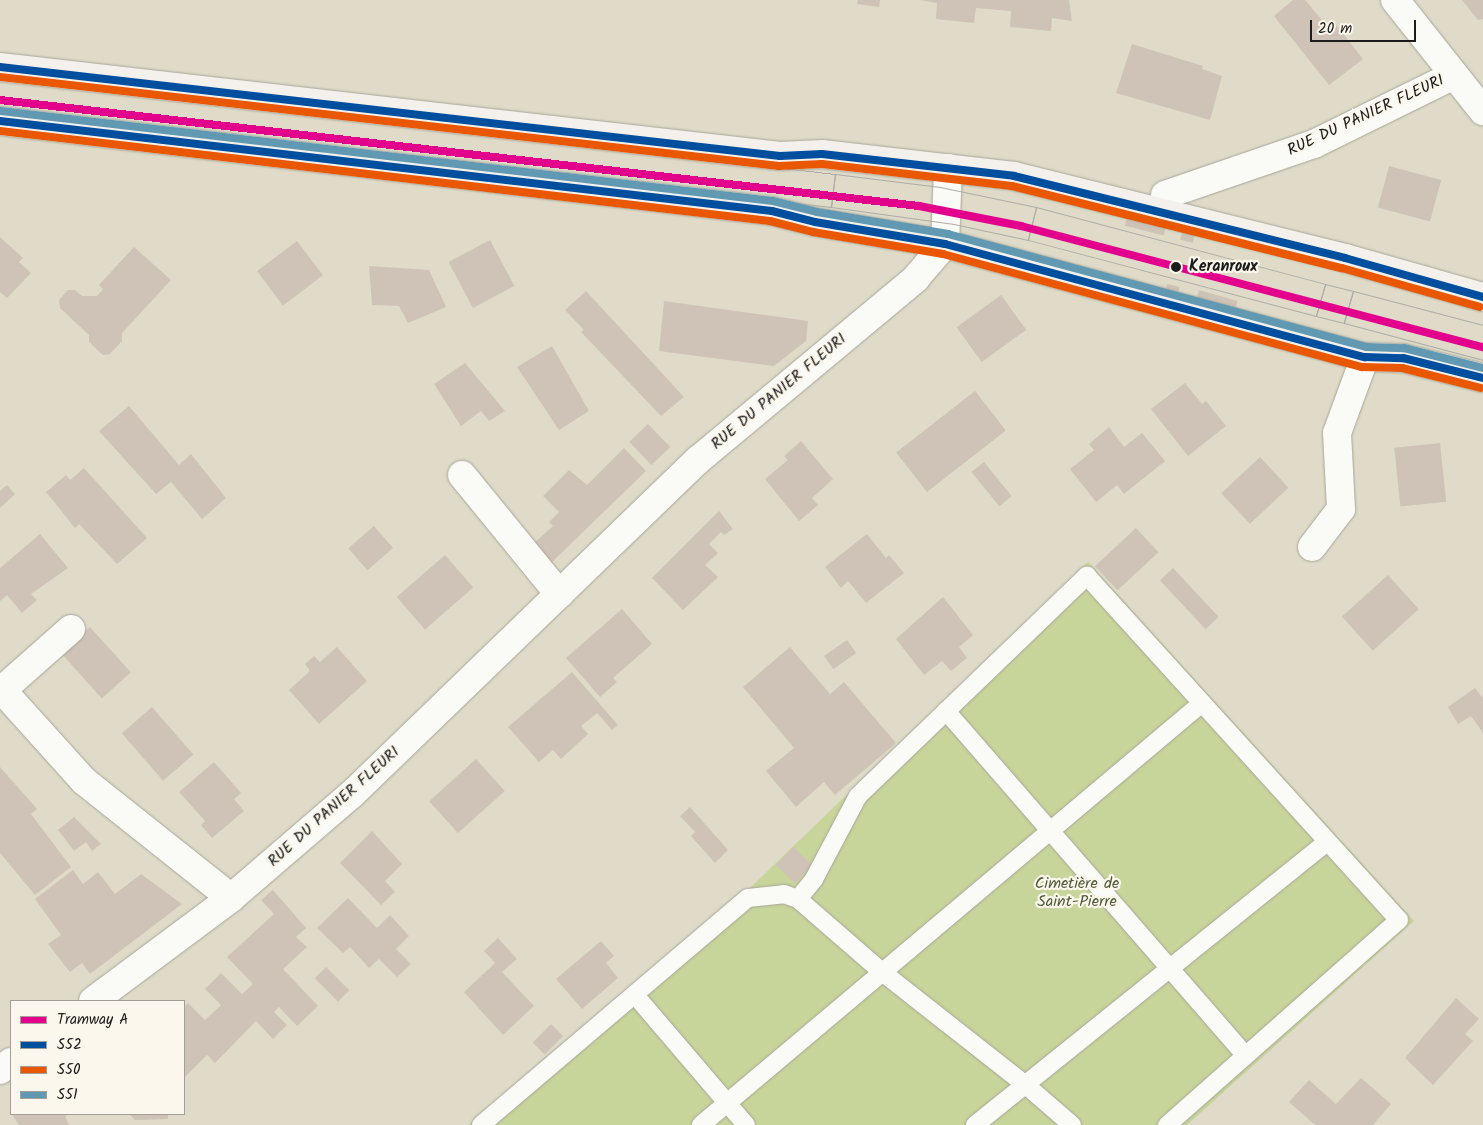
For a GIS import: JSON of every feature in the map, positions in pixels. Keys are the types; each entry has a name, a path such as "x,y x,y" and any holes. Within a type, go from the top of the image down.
{"main road":[{"path":"0,67 780,156 822,154 1014,176 1345,258 1483,297"},
{"path":"0,120 772,211 815,222 945,244 1365,357 1403,358 1483,378"}],"street":[{"path":"1395,0 1483,111"},
{"name":"RUE DU PANIER FLEURI","path":"1165,195 1314,144 1454,75"},
{"path":"945,244 948,168"},
{"name":"RUE DU PANIER FLEURI","path":"93,1000 231,898 352,794 698,460 915,279 945,244"},
{"path":"1312,547 1341,509 1337,433 1365,357"},
{"path":"462,475 559,594"},
{"path":"71,629 2,690 84,781 231,898"}],"lane":[{"path":"798,899 814,879 858,796 1087,576 1398,920 1167,1125"},
{"path":"701,1125 1202,703"},
{"path":"946,711 1052,830 1244,1055"},
{"path":"976,1125 1027,1086 1327,842"},
{"path":"481,1125 748,898 784,894 798,899 882,972 1027,1086 1072,1125"},
{"path":"634,995 746,1125"}],"green space":[{"name":"Cimetière de Saint-Pierre","path":"1088,562 1414,921 1187,1125 468,1125 750,888"}],"building":[{"path":"858,0 880,0 879,7 857,4"},
{"path":"920,0 1069,0 1072,21 1052,18 1051,31 1010,27 1011,11 976,8 974,23 936,19 937,3"},
{"path":"1293,0 1305,0 1327,26 1333,21 1363,59 1329,85 1274,16"},
{"path":"1462,0 1483,0 1483,19 1478,20"},
{"path":"1132,44 1203,66 1202,69 1222,76 1210,120 1116,93"},
{"path":"1389,166 1441,180 1430,222 1378,208"},
{"path":"1127,217 1166,227 1164,235 1125,226"},
{"path":"1182,232 1195,235 1193,243 1180,240"},
{"path":"0,237 23,258 19,262 31,273 7,298 0,292"},
{"path":"490,240 514,286 473,308 449,262"},
{"path":"297,241 323,275 283,305 257,271"},
{"path":"134,247 171,280 122,333 122,341 110,354 103,355 89,342 89,335 60,308 59,300 68,290 75,290 82,296 97,296 103,289 99,285"},
{"path":"369,266 429,270 446,307 408,323 399,306 372,305"},
{"path":"1167,284 1180,287 1178,294 1165,291"},
{"path":"1199,290 1237,301 1235,310 1197,299"},
{"path":"586,291 684,397 661,416 581,332 584,330 565,310"},
{"path":"1001,295 1026,330 982,362 957,327"},
{"path":"664,301 808,321 806,341 774,366 659,351"},
{"path":"552,346 589,411 559,430 517,367"},
{"path":"465,363 505,411 489,421 481,411 461,426 434,384"},
{"path":"1185,383 1202,404 1206,401 1226,426 1188,456 1151,409"},
{"path":"975,391 1006,430 927,492 896,453"},
{"path":"129,406 179,465 191,454 226,498 202,519 171,482 156,494 99,431"},
{"path":"648,424 670,447 652,465 629,442"},
{"path":"1109,427 1124,447 1142,433 1165,461 1124,494 1117,485 1096,502 1070,469 1094,450 1089,444"},
{"path":"801,441 833,479 812,498 818,505 799,521 765,479 788,460 784,456"},
{"path":"1440,443 1446,502 1400,506 1394,448"},
{"path":"624,448 646,471 548,566 532,545 553,526 549,522 559,512 543,496 569,470 587,485"},
{"path":"1260,457 1289,488 1250,524 1221,493"},
{"path":"984,462 1012,496 999,506 972,472"},
{"path":"84,468 147,538 117,564 79,524 75,528 46,492 66,475 70,480"},
{"path":"7,485 15,494 0,508 0,491"},
{"path":"719,511 733,529 724,535 721,532 709,544 718,553 705,565 718,577 683,610 652,578"},
{"path":"374,526 393,548 367,570 348,548"},
{"path":"1136,528 1159,552 1118,590 1095,566"},
{"path":"40,534 68,568 31,594 37,600 22,613 7,595 0,601 0,568"},
{"path":"867,534 886,558 889,555 904,573 866,603 848,581 841,588 825,567"},
{"path":"445,555 473,587 425,629 397,597"},
{"path":"1173,568 1219,617 1206,629 1160,580"},
{"path":"1388,575 1419,609 1373,651 1342,616"},
{"path":"943,597 973,635 959,647 967,658 951,671 942,661 924,675 896,639"},
{"path":"622,609 652,644 613,678 617,682 600,697 566,658"},
{"path":"90,627 131,672 102,698 61,653"},
{"path":"847,640 856,653 833,669 824,656"},
{"path":"337,647 367,681 319,724 289,690 310,671 305,664 314,656 320,662"},
{"path":"790,647 830,694 844,682 896,743 835,795 824,782 796,807 766,771 794,748 743,687"},
{"path":"572,672 618,725 612,730 597,713 581,726 588,734 561,759 553,750 539,762 508,727"},
{"path":"1475,688 1483,698 1483,733 1471,716 1458,724 1448,707"},
{"path":"152,707 193,755 163,781 122,733"},
{"path":"476,759 505,791 458,833 429,801"},
{"path":"214,762 241,793 234,799 244,811 212,838 201,825 205,821 179,792"},
{"path":"0,767 37,809 31,814 71,867 35,895 0,853"},
{"path":"690,807 728,850 715,863 691,836 695,832 680,816"},
{"path":"74,817 101,844 92,851 86,842 74,851 58,830"},
{"path":"372,831 402,864 385,881 395,892 381,905 340,863"},
{"path":"793,847 812,865 795,883 776,865"},
{"path":"73,870 83,884 98,872 115,894 141,874 182,904 90,974 82,963 70,972 48,944 61,935 35,899"},
{"path":"273,890 306,928 296,937 307,947 283,969 318,1006 297,1026 279,1007 274,1012 287,1025 273,1039 256,1021 215,1063 207,1055 185,1077 185,1006 188,1003 205,1020 221,1005 205,989 221,973 242,994 253,984 227,957 274,914 261,900"},
{"path":"348,898 377,928 390,915 409,936 396,949 411,964 397,977 379,959 369,968 350,947 343,953 317,928"},
{"path":"498,938 517,959 502,972 534,1006 503,1035 464,992 495,963 484,951"},
{"path":"601,941 614,956 606,963 618,978 582,1009 556,979"},
{"path":"326,967 349,990 338,1002 315,978"},
{"path":"1456,998 1479,1019 1465,1034 1473,1041 1433,1085 1405,1058"},
{"path":"551,1024 563,1036 545,1054 533,1042"},
{"path":"1361,1078 1391,1104 1373,1125 1315,1125 1289,1102 1309,1080 1336,1104"},
{"path":"13,1115 68,1115 65,1116 69,1125 19,1125"},
{"path":"130,1115 168,1115 168,1119 135,1120"}],"tram line":[{"path":"0,78 835,174 831,207 0,112"},
{"name":"A","path":"0,100 919,206 1021,226 1483,347"},
{"path":"835,174 940,187 1036,207 1028,240 954,224 831,207 835,174"},
{"path":"1036,207 1325,284 1316,316 1028,240 1036,207"},
{"path":"1325,284 1353,291 1344,323 1316,316 1325,284"},
{"path":"1483,325 1353,291 1344,323 1483,360"}],"transit line":[{"name":"S52","path":"0,67 780,156 822,154 1014,176 1345,258 1483,297"},
{"name":"S50","path":"0,77 779,166 822,164 1012,186 1342,268 1480,307"},
{"name":"S51","path":"1,111 773,201 817,212 948,234 1366,347 1404,348 1483,368"},
{"name":"S52","path":"0,121 772,211 815,222 945,244 1365,357 1403,358 1483,378"},
{"name":"S50","path":"0,131 770,221 813,232 943,254 1362,367 1402,368 1481,388"}],"place":[{"name":"Keranroux","path":"1176,267"}]}
